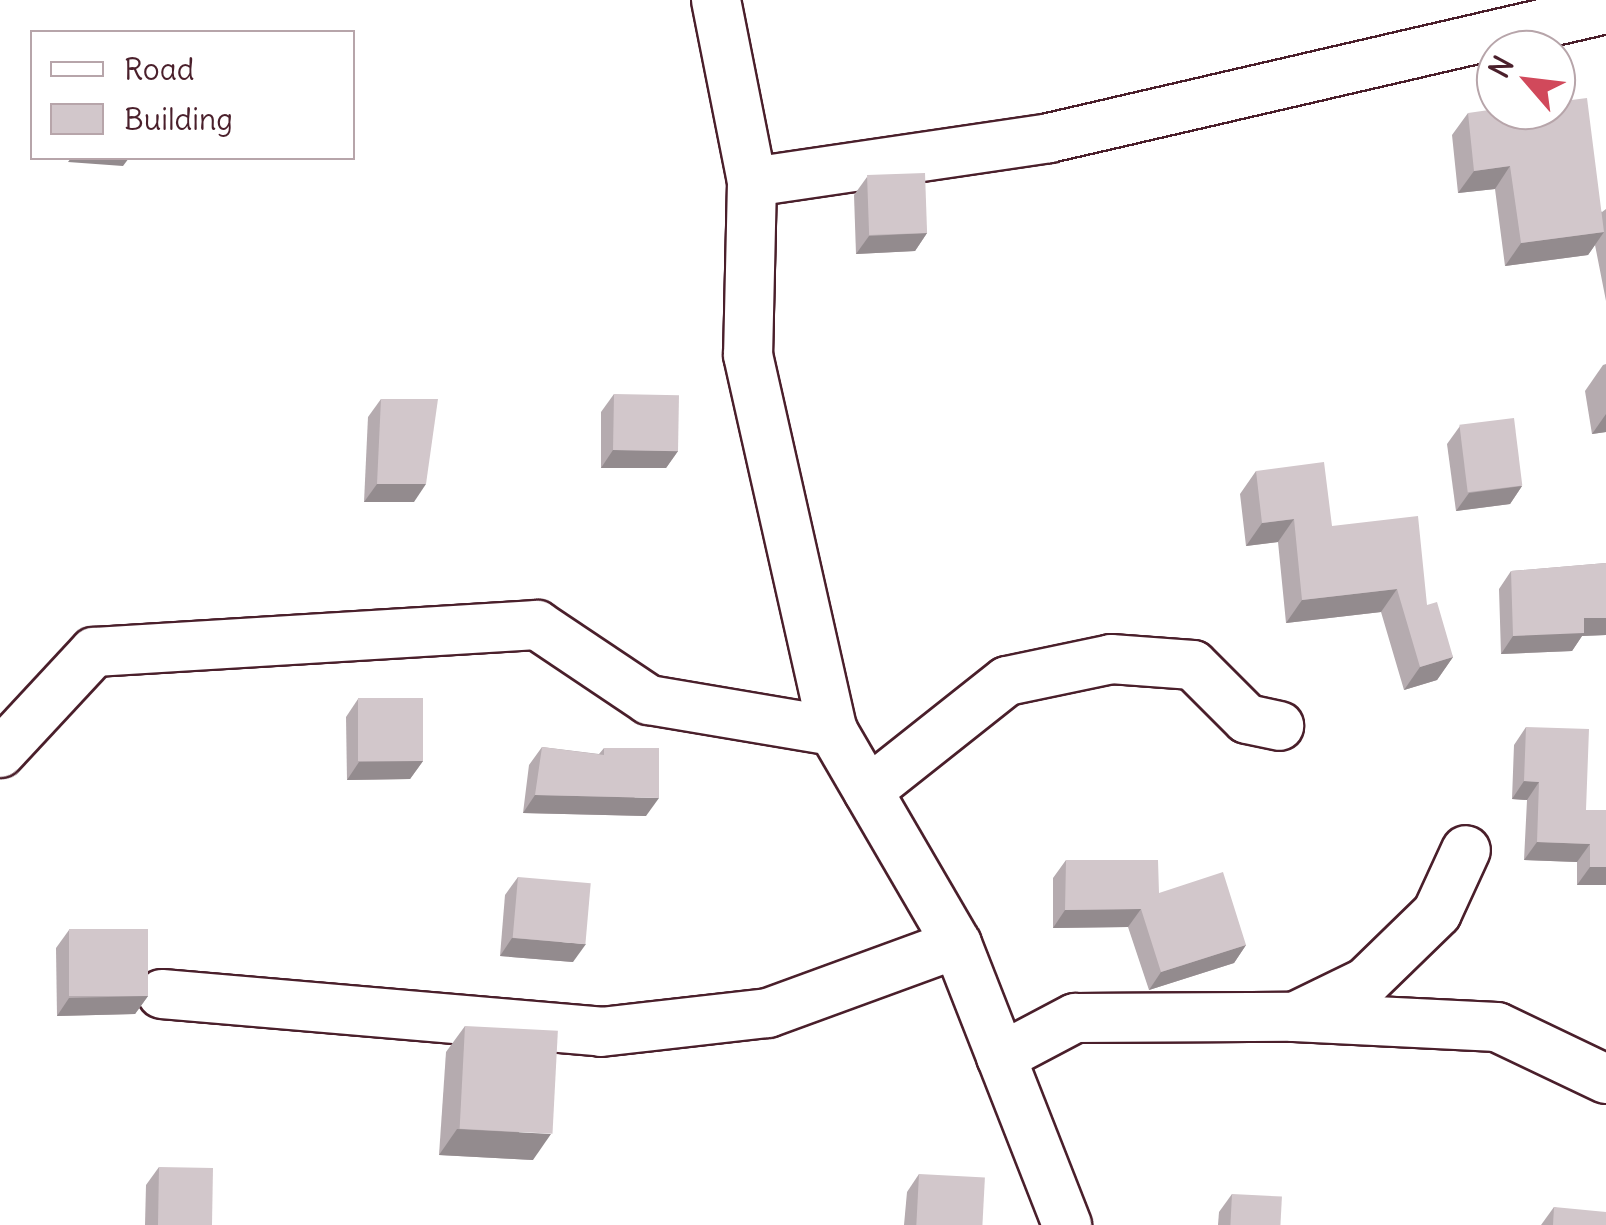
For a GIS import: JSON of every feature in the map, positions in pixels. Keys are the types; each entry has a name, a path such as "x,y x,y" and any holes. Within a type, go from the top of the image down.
{"street":[{"path":"716,0 752,182 748,355 834,732 957,944 1067,1225"},
{"path":"752,182 1049,138 1606,9"},
{"path":"0,753 94,652 537,625 649,700 834,732"},
{"path":"868,792 1007,682 1112,659 1193,666 1247,719 1279,726"},
{"path":"1294,1017 1366,982 1437,913 1466,850"},
{"path":"162,994 600,1032 768,1013 957,944"},
{"path":"1001,1057 1075,1018 1294,1017 1497,1028 1606,1079"}],"building":[{"path":"1587,98 1604,232 1521,243 1510,166 1474,171 1468,113 1476,112 1476,130 1576,130 1576,99"},
{"path":"925,173 927,233 869,235 867,175"},
{"path":"614,394 679,395 678,451 613,450"},
{"path":"381,399 438,399 426,484 377,484"},
{"path":"1514,418 1522,485 1468,492 1459,425"},
{"path":"1324,462 1332,526 1418,516 1427,605 1437,602 1453,657 1420,667 1397,589 1302,600 1294,519 1262,523 1256,471"},
{"path":"1606,563 1606,618 1584,618 1584,633 1513,636 1511,571"},
{"path":"358,698 423,698 423,761 358,761"},
{"path":"1526,727 1589,729 1586,810 1606,810 1606,867 1590,867 1590,844 1537,842 1539,782 1524,781"},
{"path":"542,747 604,755 604,748 659,748 659,798 535,795"},
{"path":"1066,860 1158,860 1159,893 1223,872 1246,945 1161,972 1141,909 1065,910"},
{"path":"518,877 591,883 585,944 513,938"},
{"path":"69,929 148,929 148,996 69,996"},
{"path":"465,1026 558,1031 552,1134 460,1129"},
{"path":"159,1167 213,1168 212,1225 158,1225"},
{"path":"919,1174 985,1177 982,1225 916,1225"},
{"path":"1232,1194 1282,1197 1280,1225 1230,1225"},
{"path":"1554,1207 1606,1212 1606,1225 1553,1225"}]}
